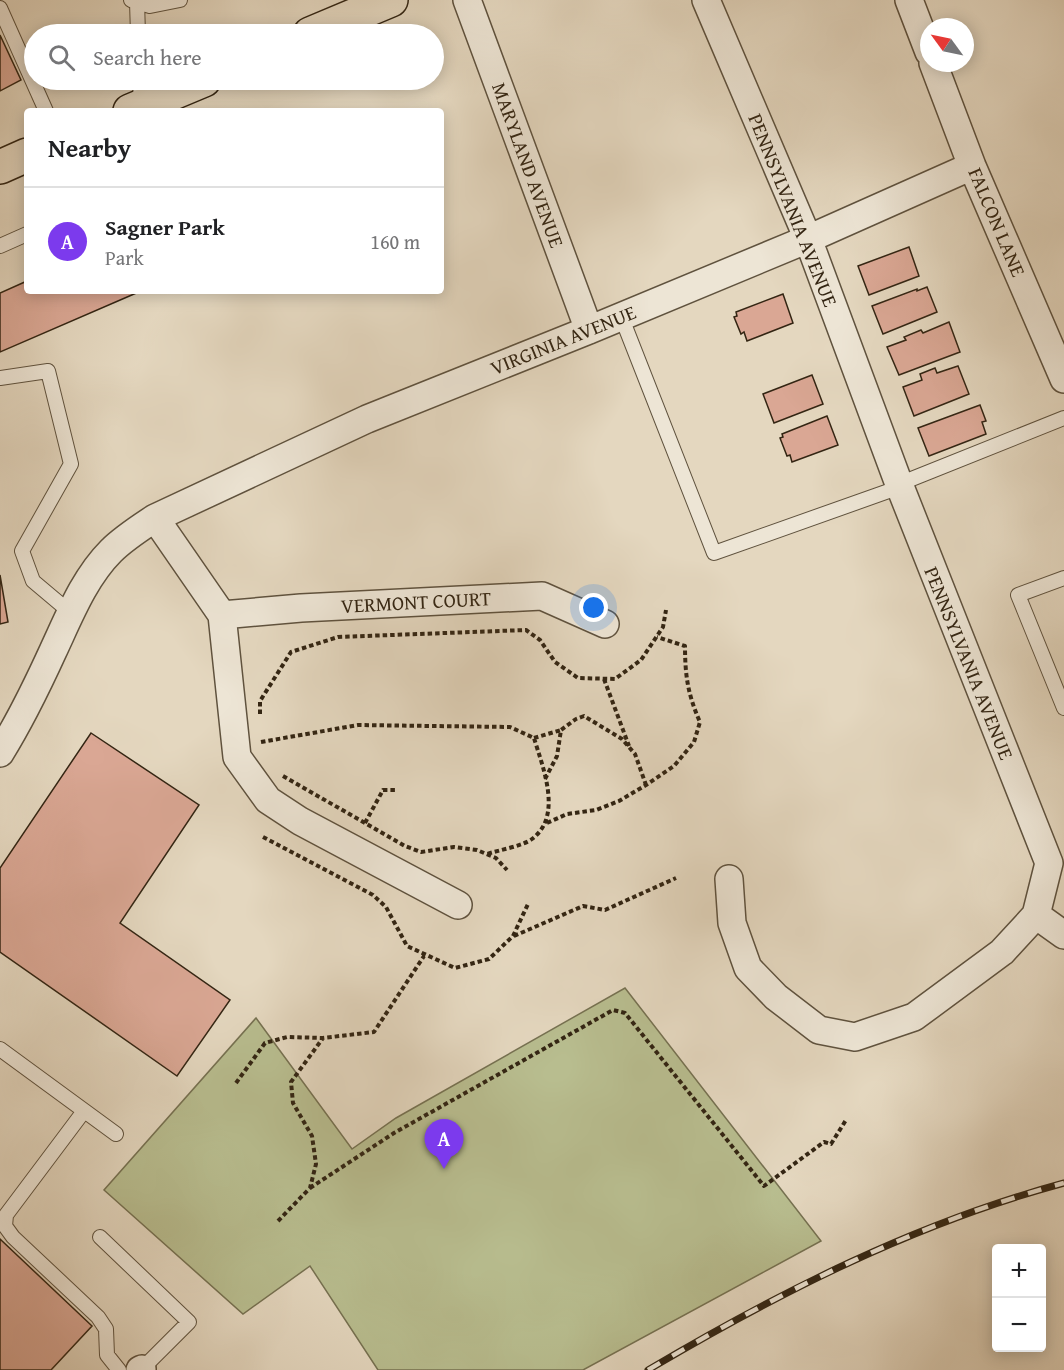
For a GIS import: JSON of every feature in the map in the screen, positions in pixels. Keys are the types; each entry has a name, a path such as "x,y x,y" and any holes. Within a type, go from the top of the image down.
{"main road":[{"path":"334,24 391,0"},
{"path":"137,99 169,90"},
{"path":"0,166 24,156"}],"street":[{"name":"MARYLAND AVENUE","path":"467,0 589,330"},
{"name":"PENNSYLVANIA AVENUE","path":"706,0 808,239 899,486 993,726 1057,860 1035,915 1002,952 914,1017 855,1037 819,1030 776,997 748,968 732,924 729,879"},
{"path":"909,0 920,29"},
{"name":"FALCON LANE","path":"936,72 972,166 1064,379"},
{"name":"VIRGINIA AVENUE","path":"0,753 39,681 70,613 91,577 110,552 133,532 155,518 367,419 808,239 972,166"},
{"path":"155,518 222,615 237,757 268,800 300,821 458,905"},
{"name":"VERMONT COURT","path":"222,615 301,608 542,596 605,624"},
{"path":"1035,915 1064,935"}],"lane":[{"path":"137,24 134,1 150,6 180,0"},
{"path":"0,8 24,62"},
{"path":"37,90 45,108"},
{"path":"0,246 24,235"},
{"path":"621,316 714,553 899,486 1064,418"},
{"path":"0,378 48,371 71,464 22,551 33,581 70,613"},
{"path":"1064,578 1018,595 1064,708"},
{"path":"0,1049 116,1134"},
{"path":"84,1111 6,1215 5,1226 13,1237 98,1317 106,1329 107,1354 134,1370 189,1322 100,1237"}],"path":[{"path":"260,722 260,701 291,652 338,637 526,630 540,640 555,662 578,678 615,679 641,660 663,627 666,610"},
{"path":"487,854 531,840 546,824 567,814 596,810 619,801 674,766 694,742 700,722 691,701 686,677 685,646 657,636"},
{"path":"604,679 630,749"},
{"path":"261,742 358,724 510,727 534,738 561,730 584,716 622,739 635,754 646,785"},
{"path":"545,780 557,756 561,730"},
{"path":"260,732 261,748"},
{"path":"534,738 549,802 546,824"},
{"path":"281,776 421,852 453,847 477,850 496,858 507,870"},
{"path":"365,823 383,790 396,790"},
{"path":"263,837 373,895 386,907 406,946 455,968 489,959 513,936 583,906 605,910 676,878"},
{"path":"513,936 528,904"},
{"path":"236,1083 265,1043 287,1037 323,1038 374,1032 424,956"},
{"path":"278,1221 310,1188 394,1133 613,1010 625,1013 764,1186 824,1142 831,1144 846,1120"},
{"path":"310,1188 316,1164 312,1136 293,1102 291,1082 323,1038"}],"green space":[{"path":"625,988 821,1241 583,1370 378,1370 310,1266 243,1314 104,1190 256,1018 352,1149 396,1118"}],"building":[{"path":"0,35 21,80 0,91"},
{"path":"909,247 919,276 869,295 858,266"},
{"path":"24,282 24,294 134,294 0,352 0,293"},
{"path":"927,287 937,312 883,334 872,306"},
{"path":"783,294 793,323 747,341 744,332 741,334 734,317 737,316 736,312"},
{"path":"949,322 960,352 899,375 887,347 906,340 904,337 921,330 923,333"},
{"path":"958,366 969,394 914,416 903,387 922,380 920,374 935,368 937,373"},
{"path":"812,375 823,404 774,423 763,394"},
{"path":"980,405 986,421 982,422 986,434 929,456 918,428"},
{"path":"827,416 838,445 792,462 780,438 783,437 782,434"},
{"path":"0,575 8,622 0,624"},
{"path":"91,733 199,805 120,923 230,1000 177,1076 0,952 0,868"},
{"path":"0,1239 92,1326 51,1370 0,1370"}],"railway":[{"path":"648,1370 748,1314 850,1262 955,1218 1064,1183"}],"place":[{"name":"Sagner Park","path":"444,1169"}]}
